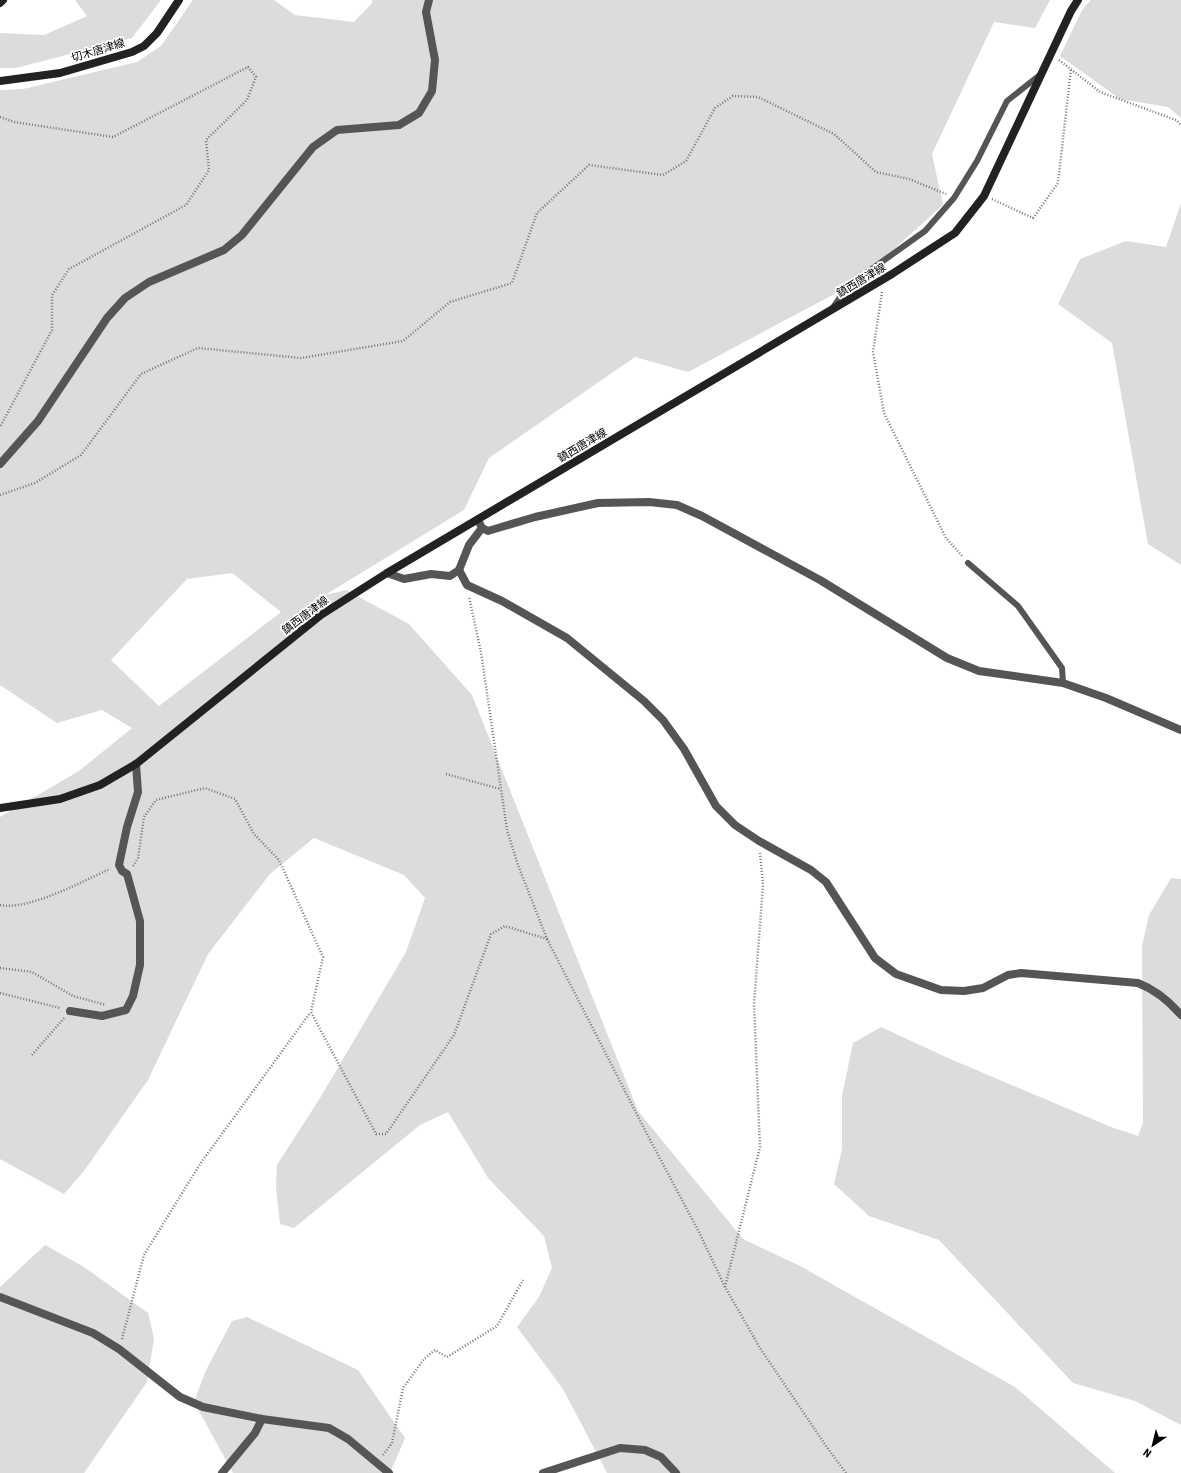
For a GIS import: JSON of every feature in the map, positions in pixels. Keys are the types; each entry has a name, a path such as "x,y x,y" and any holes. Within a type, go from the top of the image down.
{"main road":[{"path":"0,3 3,0"},
{"name":"切木唐津線","path":"0,81 60,74 132,52 144,46 157,33 179,0"},
{"name":"鎮西唐津線","path":"0,808 60,800 100,785 136,764 321,615 387,573 892,274 955,233 984,196 1071,11 1078,0"}],"street":[{"path":"0,464 38,421 107,318 125,298 149,282 224,250 242,235 313,147 337,130 399,125 420,113 432,91 435,60 426,12 429,0"},
{"path":"477,520 482,528 488,531 535,517 598,503 649,502 677,505 702,516 820,580 947,658 978,671 1064,683 1106,698 1181,730"},
{"path":"387,573 404,579 431,574 450,576 459,570 469,545 482,528"},
{"path":"459,570 467,585 502,601 567,638 644,701 664,720 684,749 716,806 735,826 811,870 826,882 875,958 896,974 941,990 964,991 983,988 1008,975 1021,973 1138,983 1152,988 1181,1015"},
{"path":"70,1011 102,1016 126,1010 133,996 140,965 140,921 127,874 122,871 119,866 127,827 138,792 136,764"},
{"path":"0,1297 93,1333 119,1349 180,1398 203,1407 262,1419 329,1428 348,1439 389,1473"},
{"path":"222,1473 255,1433 262,1419"},
{"path":"544,1473 620,1448 645,1450 662,1457 676,1473"}],"lane":[{"path":"831,310 848,286 925,231 954,198 977,161 1007,101 1041,74"},
{"path":"968,563 1018,606 1062,668 1064,683"}],"path":[{"path":"1051,54 1100,92 1176,120 1181,124"},
{"path":"0,117 14,122 113,137 248,67 256,77 247,100 206,140 209,170 186,205 69,269 52,295 52,330 0,427"},
{"path":"984,196 1033,218 1058,183 1070,69"},
{"path":"0,495 35,483 81,455 141,374 198,348 301,358 403,341 450,302 512,283 537,213 589,165 663,174 686,161 715,108 733,96 758,97 834,134 876,172 909,179 954,198"},
{"path":"882,290 873,352 884,413 946,538 968,563"},
{"path":"467,585 481,652 507,830 518,865 547,939 699,1232 725,1287 760,1348 846,1473"},
{"path":"446,774 500,789"},
{"path":"119,1349 144,1255 200,1164 310,1012 323,957 279,860 254,834 235,799 205,788 156,800 144,817 138,858 127,874"},
{"path":"725,1287 760,1147 754,1004 763,885 759,841"},
{"path":"0,905 5,906 32,903 119,866"},
{"path":"310,1012 376,1134 386,1134 454,1035 491,934 505,926 547,939"},
{"path":"0,968 32,972 73,996 126,1010"},
{"path":"0,993 70,1011 32,1055"},
{"path":"377,1463 392,1443 403,1388 424,1359 435,1350 447,1357 497,1326 522,1280"}],"shaded area":[{"path":"75,0 161,0 132,38 16,68 0,68 0,33 44,35 87,16"},
{"path":"193,0 274,0 295,15 354,22 372,3 372,0 1050,0 1035,28 994,22 932,154 943,205 857,282 688,372 635,357 489,458 464,510 325,595 346,590 409,624 472,695 638,1111 743,1239 800,1266 1015,1387 1115,1473 607,1473 563,1389 517,1327 539,1297 552,1268 544,1236 488,1178 448,1112 420,1125 294,1228 280,1224 276,1187 277,1165 320,1098 406,952 425,898 404,875 314,838 270,874 208,954 148,1080 84,1171 64,1194 0,1159 0,817 79,771 132,728 102,710 57,723 0,685 0,90 23,89 137,62 161,46","holes":["232,573 281,612 159,706 111,660 187,579"]},
{"path":"1091,0 1181,0 1181,118 1168,107 1120,99 1060,56 1082,10"},
{"path":"1181,203 1181,565 1148,544 1112,343 1058,304 1080,259 1126,241 1166,247"},
{"path":"1171,878 1181,879 1181,1425 1135,1401 1073,1383 939,1240 869,1216 834,1184 842,1149 842,1096 853,1043 881,1027 948,1058 1111,1127 1138,1136 1143,1123 1142,946 1149,915"},
{"path":"45,1245 84,1267 148,1313 154,1339 147,1382 84,1473 0,1473 0,1287"},
{"path":"247,1317 358,1370 405,1438 390,1473 233,1473 194,1402 206,1370 232,1321"}]}
